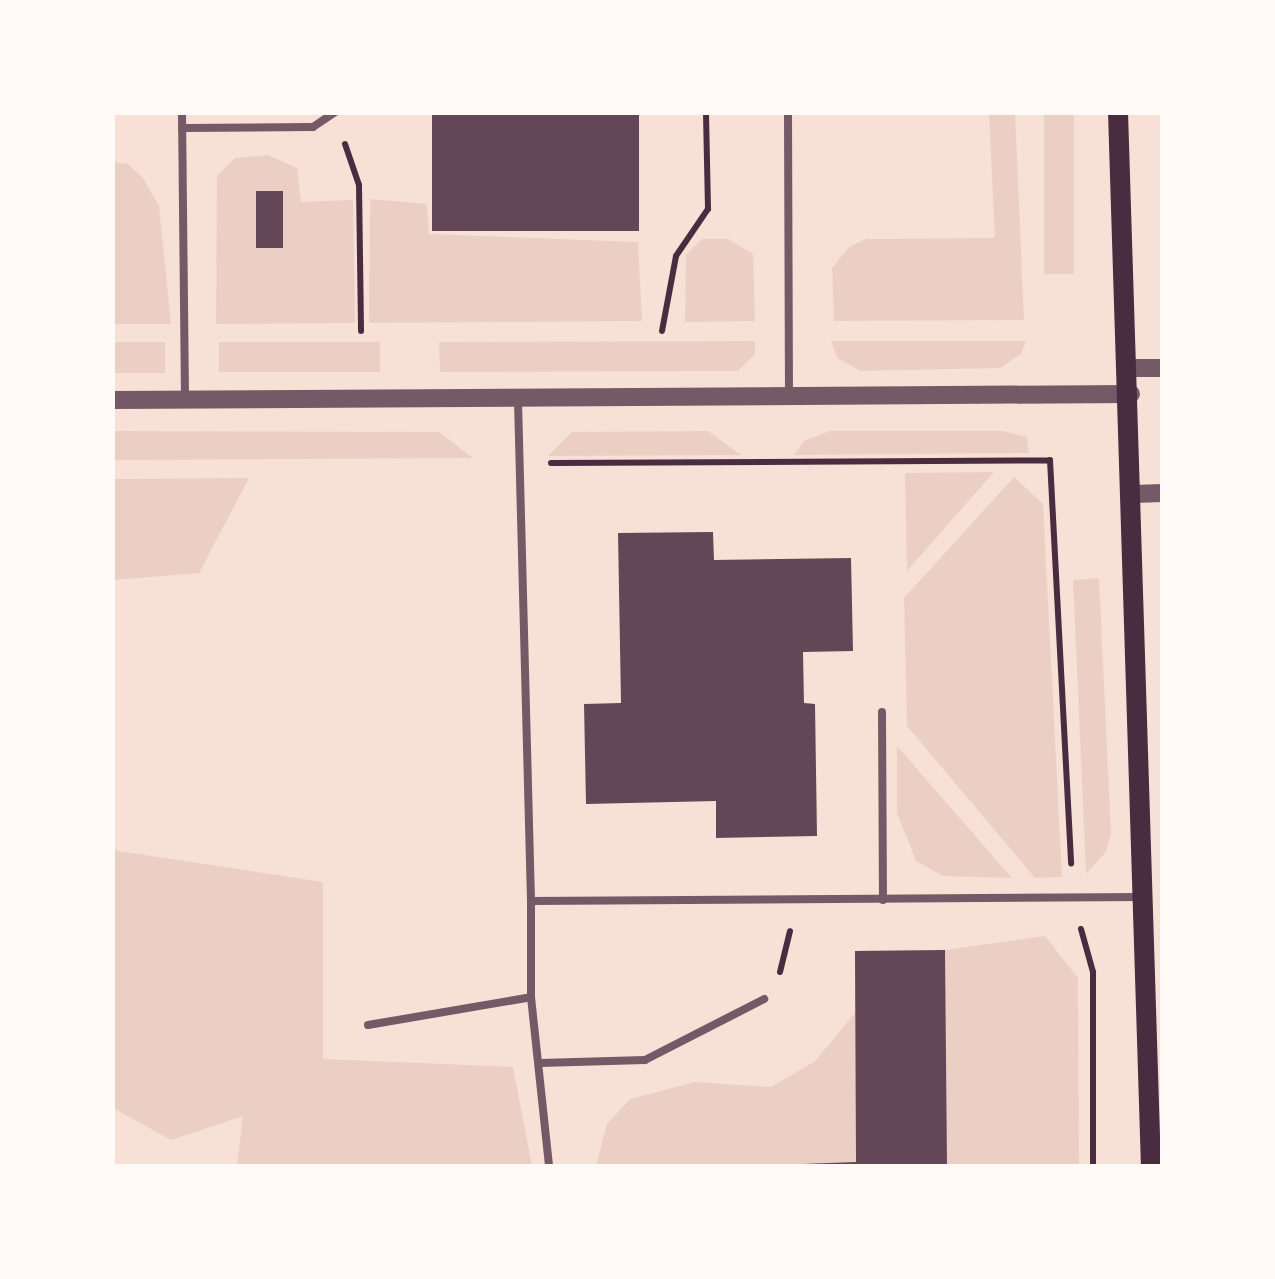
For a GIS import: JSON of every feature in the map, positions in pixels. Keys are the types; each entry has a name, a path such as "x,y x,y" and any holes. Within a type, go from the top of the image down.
{"main road":[{"path":"1118,112 1157,1097 1151,1166"}],"street":[{"path":"1130,368 1162,368"},
{"path":"112,400 518,402 1131,394"},
{"path":"1134,494 1162,492"}],"lane":[{"path":"182,112 185,400"},
{"path":"788,112 789,397"},
{"path":"182,128 313,127 335,113"},
{"path":"518,402 532,901 531,997 549,1166"},
{"path":"882,712 883,900"},
{"path":"532,901 1147,897"},
{"path":"368,1024 531,997"},
{"path":"540,1063 645,1060 764,999"}],"path":[{"path":"662,331 676,256 708,208 706,112"},
{"path":"335,113 359,184 361,330"},
{"path":"520,463 1050,460 1073,900 1092,972 1093,1166"},
{"path":"764,999 786,962 793,900"}],"shaded area":[{"path":"989,113 1015,113 1024,320 834,321 832,268 849,247 866,239 995,238"},
{"path":"1044,113 1074,113 1074,274 1044,274"},
{"path":"268,155 297,168 301,202 353,200 355,323 216,324 217,176 235,158"},
{"path":"112,162 128,164 143,178 159,206 171,324 113,324"},
{"path":"370,199 427,204 429,234 638,242 642,321 369,323"},
{"path":"702,239 728,239 753,254 755,321 685,322 686,255"},
{"path":"755,341 755,354 738,371 440,372 439,342"},
{"path":"831,341 1026,341 1021,354 1000,368 861,371 837,358"},
{"path":"113,342 165,342 165,373 113,373"},
{"path":"219,342 380,342 380,372 219,372"},
{"path":"112,431 439,432 473,458 113,460"},
{"path":"708,431 741,455 548,456 572,432"},
{"path":"830,431 1003,431 1027,437 1029,453 794,455 804,441"},
{"path":"994,472 907,571 905,473"},
{"path":"1014,477 1043,504 1062,877 1035,878 907,726 904,598"},
{"path":"249,478 199,573 113,580 113,479"},
{"path":"1099,578 1111,834 1106,852 1086,874 1073,580"},
{"path":"897,746 1012,878 943,876 916,861 897,813"},
{"path":"112,850 323,882 323,1059 513,1067 532,1166 237,1166 243,1116 171,1140 113,1108"},
{"path":"1045,936 1078,978 1079,1166 596,1166 607,1124 630,1099 695,1082 771,1087 815,1061 855,1013 855,951 945,950"}],"building":[{"path":"432,112 639,112 639,231 432,231"},
{"path":"256,191 283,191 283,248 256,248"},
{"path":"713,532 714,560 851,558 853,651 803,652 804,703 815,704 817,836 716,838 716,801 586,804 584,704 621,703 618,533"},
{"path":"945,950 947,1166 747,1166 856,1162 855,951"}]}
